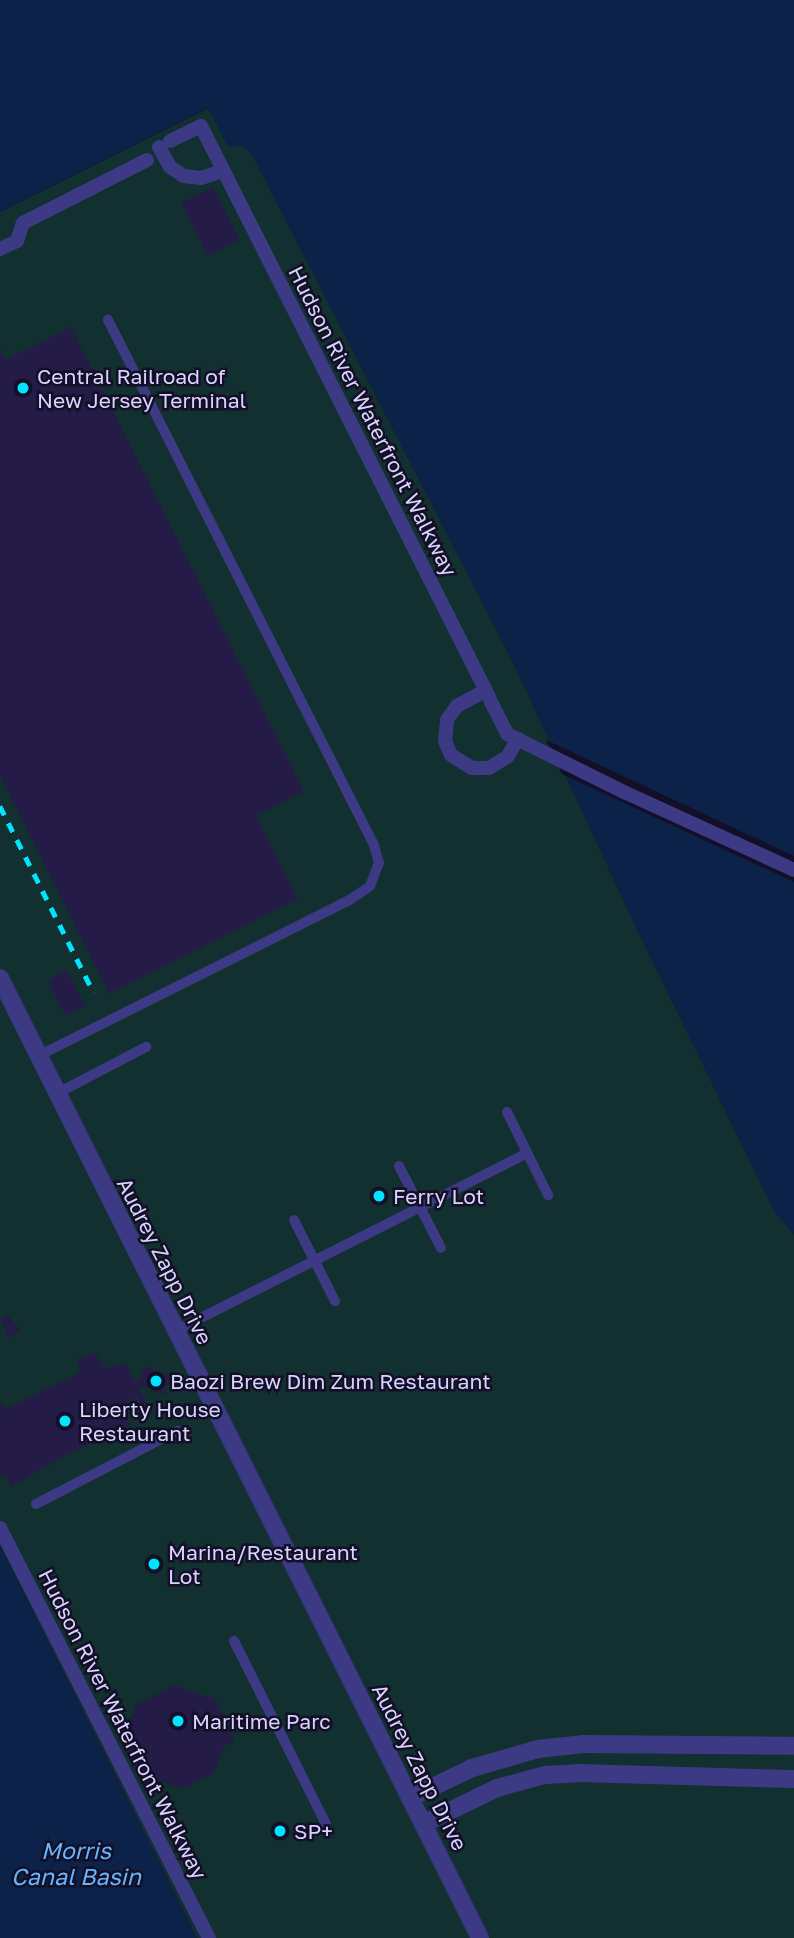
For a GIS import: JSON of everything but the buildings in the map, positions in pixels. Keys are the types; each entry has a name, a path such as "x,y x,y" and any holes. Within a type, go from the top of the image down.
{"street":[{"name":"Hudson River Waterfront Walkway","path":"0,249 18,241 23,223 201,126 507,734 794,870"},
{"path":"159,148 170,167 184,176 201,178 223,171"},
{"path":"488,697 457,706 447,720 445,741 451,755 472,768 489,768 524,743"},
{"name":"Audrey Zapp Drive","path":"0,978 480,1938"},
{"name":"Hudson River Waterfront Walkway","path":"0,1528 209,1938"},
{"path":"674,1744 674,1776"},
{"path":"410,1798 472,1768 522,1752 568,1745 794,1746"},
{"path":"423,1824 488,1792 530,1778 578,1773 794,1779"}],"lane":[{"path":"38,1056 351,899 370,886 379,863 373,845 108,320"},
{"path":"56,1094 146,1047"},
{"path":"507,1112 548,1195"},
{"path":"175,1331 527,1153"},
{"path":"400,1166 441,1248"},
{"path":"294,1220 335,1301"},
{"path":"36,1504 177,1432"},
{"path":"234,1641 326,1824"}],"green space":[{"path":"209,108 228,146 243,146 252,154 513,662 636,927 775,1212 794,1234 794,1938 197,1938 0,1546 0,212"}],"water":[{"path":"0,0 794,0 794,1234 775,1212 636,927 513,662 252,154 243,146 228,146 208,108 0,212"},
{"name":"Morris Canal Basin","path":"0,1546 197,1938 0,1938"}],"pier":[{"path":"546,740 794,856 794,882 562,774"}],"railway":[{"path":"0,806 94,993"}],"place":[{"name":"Central Railroad of New Jersey Terminal","path":"23,388"},
{"name":"Ferry Lot","path":"379,1196"},
{"name":"Baozi Brew Dim Zum Restaurant","path":"156,1381"},
{"name":"Liberty House Restaurant","path":"65,1421"},
{"name":"Marina/Restaurant Lot","path":"154,1564"},
{"name":"Maritime Parc","path":"178,1721"},
{"name":"SP+","path":"280,1831"}]}
